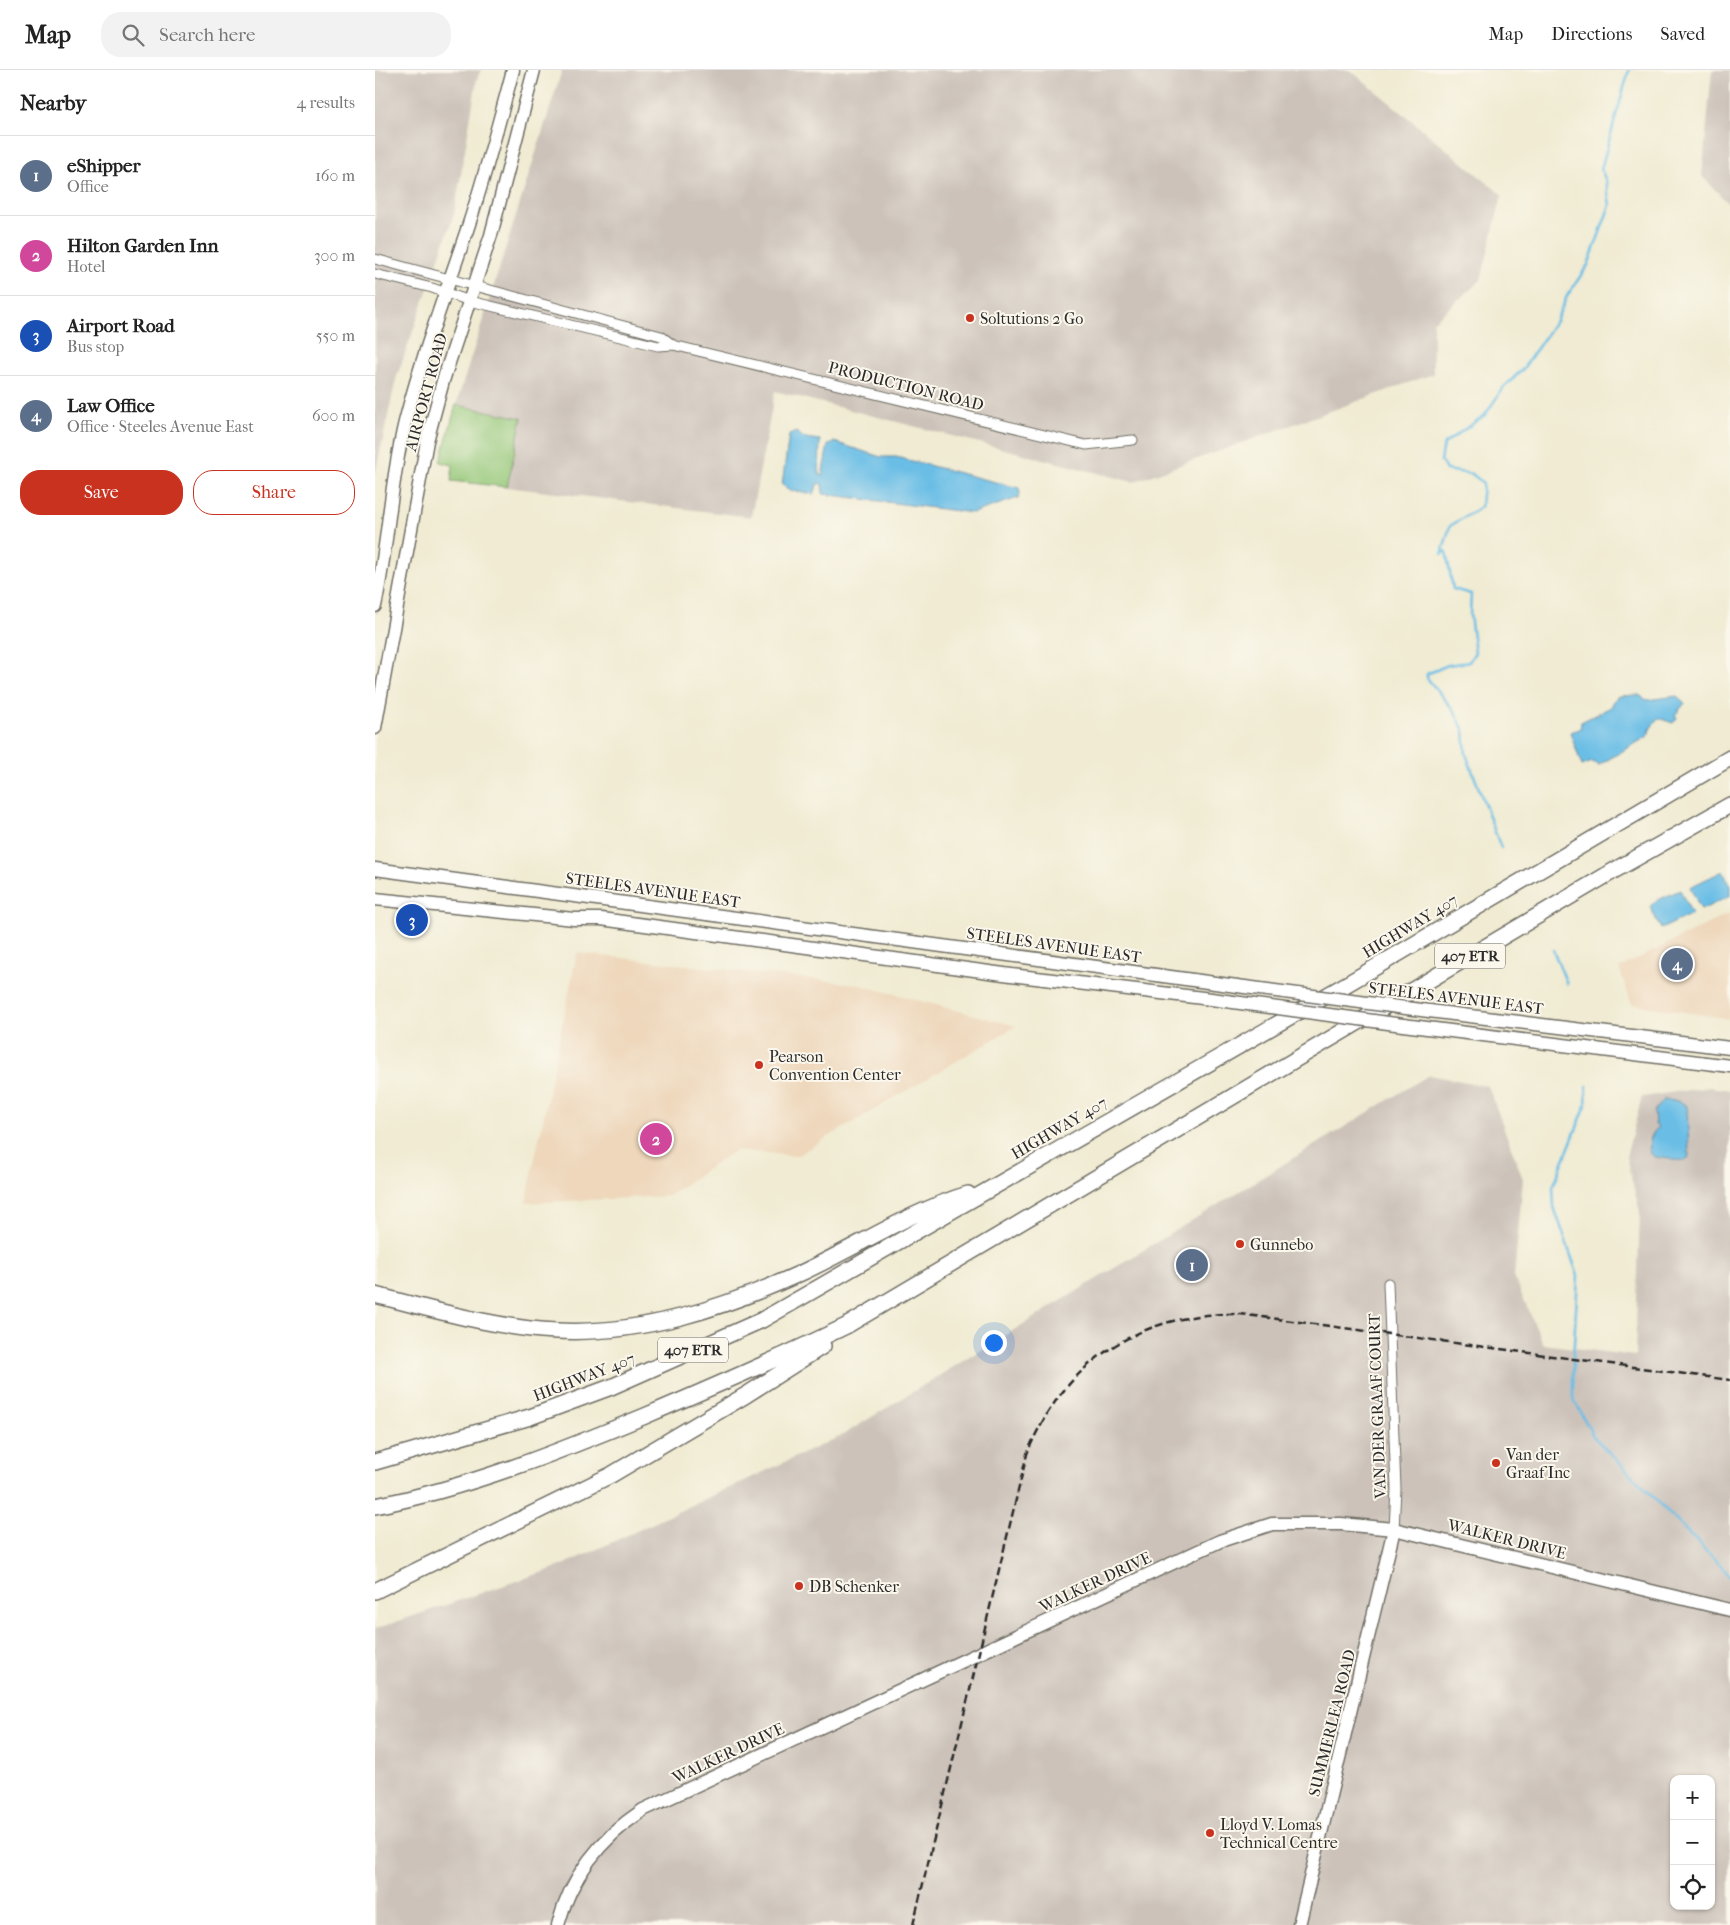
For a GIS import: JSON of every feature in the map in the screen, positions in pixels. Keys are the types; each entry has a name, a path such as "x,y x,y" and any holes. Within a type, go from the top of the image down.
{"highway":[{"name":"HIGHWAY 407","path":"375,1462 530,1417 611,1387 761,1320 1352,981 1730,758"},
{"name":"407 ETR","path":"375,1506 499,1473 583,1442 776,1360 846,1326 1606,875 1730,805"},
{"path":"375,1295 489,1323 556,1331 613,1331 669,1320 747,1296 802,1272 936,1204 989,1188"},
{"path":"375,1591 611,1474 820,1348 846,1326"}],"main road":[{"name":"AIRPORT ROAD","path":"375,606 386,550 395,476 405,424 418,375 468,226 513,70"},
{"name":"AIRPORT ROAD","path":"375,728 427,441 443,382 491,234 534,70"},
{"path":"375,859 401,872"},
{"name":"STEELES AVENUE EAST","path":"375,869 1429,1012 1730,1048"},
{"name":"STEELES AVENUE EAST","path":"375,901 574,919 601,919 1011,975 1730,1066"},
{"name":"WALKER DRIVE","path":"558,1925 564,1902 587,1862 616,1830 643,1810 1005,1643 1220,1541 1272,1524 1341,1524 1394,1529 1730,1610"},
{"name":"SUMMERLEA ROAD","path":"1299,1925 1394,1529"}],"street":[{"name":"PRODUCTION ROAD","path":"375,259 651,333 661,336 673,344 1086,445 1133,440"},
{"name":"PRODUCTION ROAD","path":"375,274 446,292 470,301 658,346 673,344"},
{"name":"VAN DER GRAAF COURT","path":"1388,1283 1396,1489 1394,1529"}],"shaded area":[{"path":"375,70 481,70 477,79 454,215 396,379 375,475"},
{"path":"562,70 1350,70 1502,195 1481,280 1433,322 1433,374 1133,482 775,391 751,517 507,487 522,418 456,405"},
{"path":"1712,70 1730,70 1730,205 1702,176"},
{"path":"1730,913 1730,1019 1632,1004 1619,968"},
{"path":"577,953 856,984 1016,1026 796,1156 736,1150 668,1196 526,1203"},
{"path":"1429,1075 1488,1086 1523,1179 1514,1277 1543,1344 1635,1356 1640,1212 1626,1157 1642,1097 1710,1087 1730,1090 1730,1925 375,1925 375,1629 561,1566 841,1436"}],"green space":[{"path":"456,405 522,418 507,487 451,481 453,465 440,462"}],"water":[{"path":"796,432 804,438 820,440 819,474 822,476 828,445 834,442 881,457 896,457 1019,488 1020,494 1018,498 973,513 823,494 822,484 818,483 814,494 792,491 782,485 789,435"},
{"path":"1639,695 1647,700 1677,696 1685,703 1675,715 1677,718 1673,723 1658,718 1650,729 1648,736 1599,765 1592,762 1582,766 1570,732 1580,729 1581,722 1611,707 1615,699 1620,696"},
{"path":"1723,871 1730,886 1730,896 1701,910 1690,887"},
{"path":"1680,890 1692,914 1661,929 1650,907 1654,902"},
{"path":"1663,1100 1679,1101 1687,1106 1689,1154 1688,1159 1684,1161 1655,1157 1650,1153 1651,1139 1653,1133 1658,1128 1655,1124 1654,1111"}],"waterway":[{"path":"1501,848 1466,754 1464,731 1455,712 1427,678 1427,674 1448,665 1469,662 1475,652 1470,615 1471,594 1453,589 1446,551 1442,554 1450,526 1481,507 1483,483 1472,474 1446,470 1441,461 1444,444 1485,415 1503,388 1522,370 1556,321 1567,296 1588,265 1610,205 1606,181 1601,169 1629,70"},
{"path":"1553,950 1567,984"},
{"path":"1587,1086 1586,1105 1553,1187 1554,1207 1578,1276 1573,1361 1573,1398 1593,1436 1730,1577"}],"railway":[{"path":"913,1925 1027,1454 1042,1422 1062,1393 1084,1369 1110,1349 1139,1333 1170,1322 1204,1315 1240,1314 1730,1380"}],"place":[{"name":"Soltutions 2 Go","path":"970,318"},
{"name":"Airport Road","path":"412,920"},
{"name":"Law Office","path":"1677,964"},
{"name":"Pearson Convention Center","path":"759,1065"},
{"name":"Hilton Garden Inn","path":"656,1139"},
{"name":"Gunnebo","path":"1240,1244"},
{"name":"eShipper","path":"1192,1265"},
{"name":"Van der Graaf Inc","path":"1496,1463"},
{"name":"DB Schenker","path":"799,1586"},
{"name":"Lloyd V. Lomas Technical Centre","path":"1210,1833"}]}
